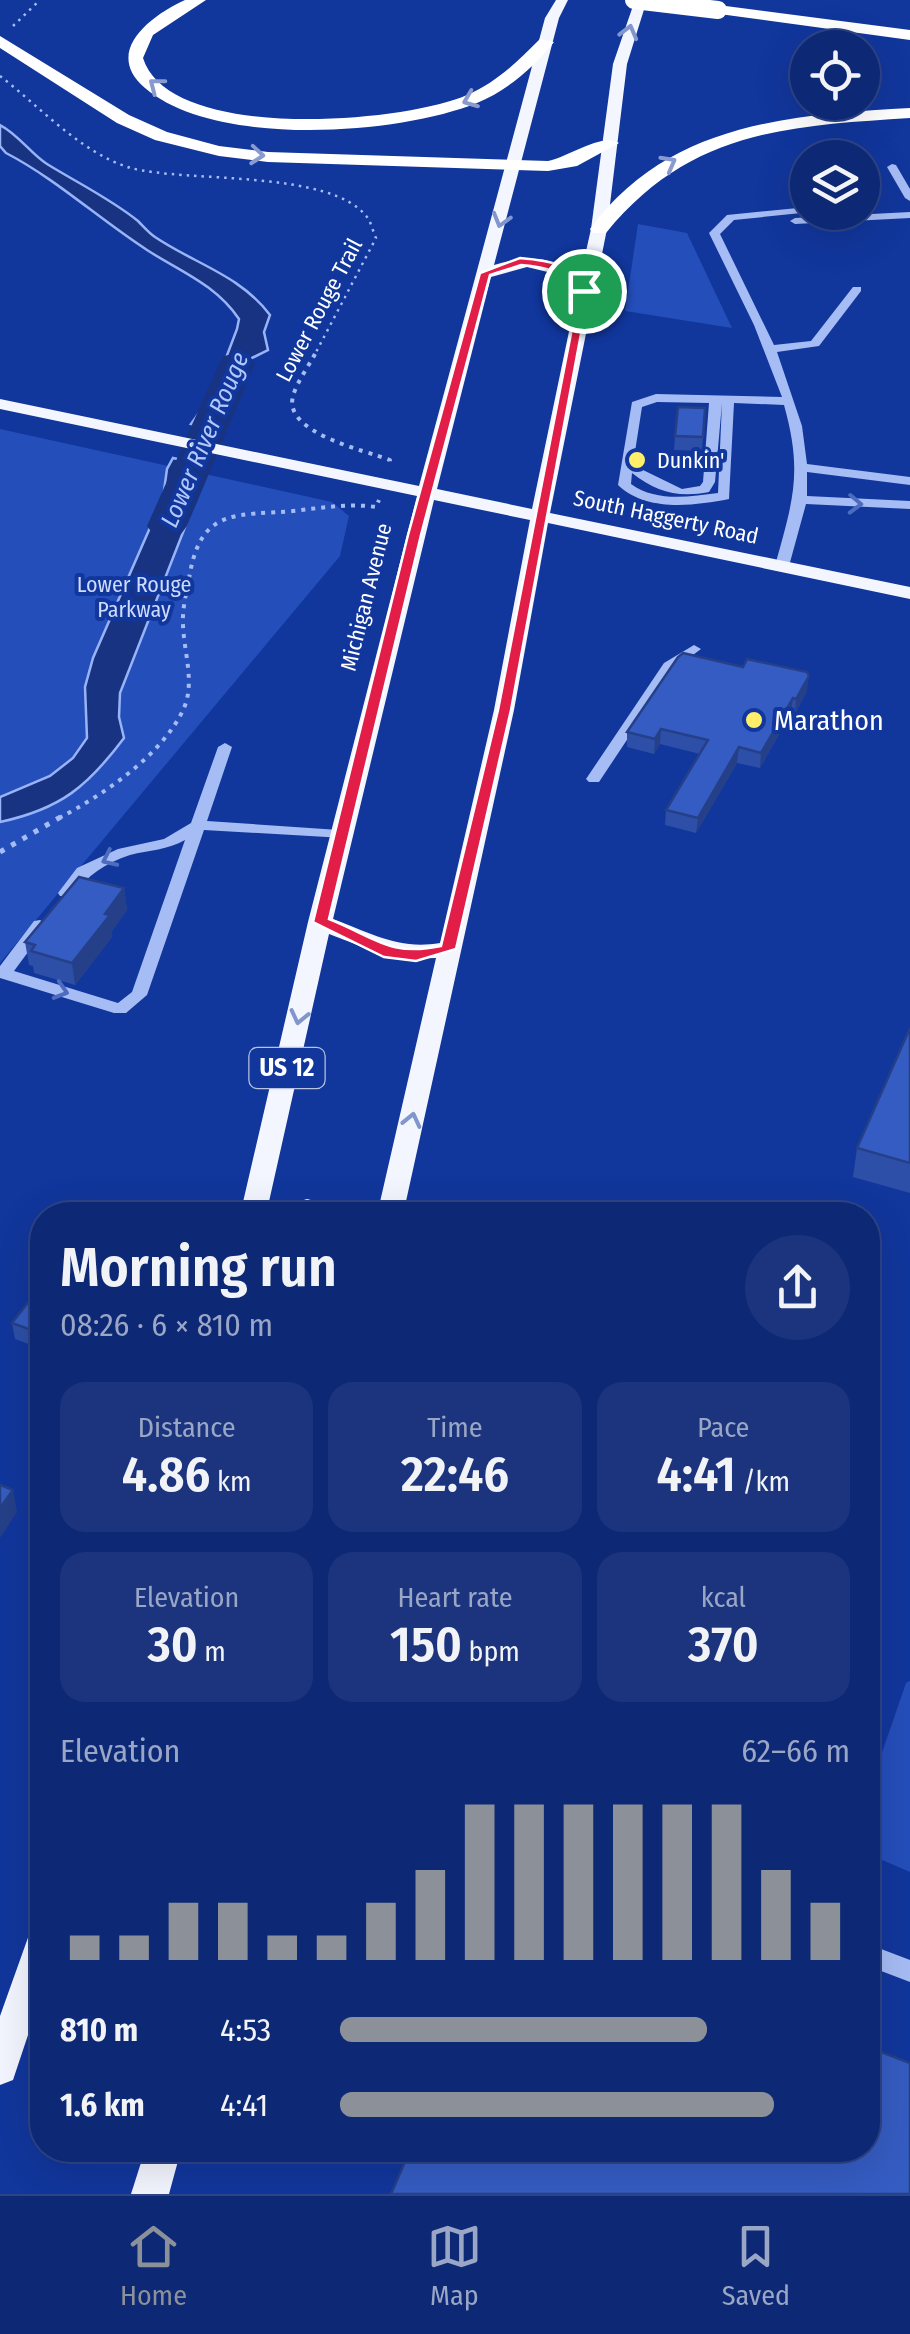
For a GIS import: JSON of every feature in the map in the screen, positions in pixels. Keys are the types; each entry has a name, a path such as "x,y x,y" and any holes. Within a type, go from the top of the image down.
{"highway":[{"path":"198,0 164,15 142,34 135,46 137,68 174,98 245,119 344,124 430,113 479,97 510,80 533,61 546,42"},
{"path":"637,0 910,35"},
{"path":"0,41 123,119 161,136 219,152 516,166 570,162 610,143"},
{"path":"599,229 630,189 675,159 708,145 808,121 910,113"}],"main road":[{"name":"Michigan Avenue","path":"257,1202 339,835 426,492 546,42 562,0"},
{"path":"393,1202 504,710 599,229 620,64 637,0"},
{"path":"486,273 520,262 546,264 568,272 584,291"},
{"name":"South Haggerty Road","path":"0,404 910,593"},
{"path":"320,922 354,934 384,952 416,956 448,949"},
{"path":"0,2068 30,1979"},
{"path":"150,2194 159,2162"}],"street":[{"path":"880,205 910,202 892,166"},
{"path":"782,566 800,500 802,467 796,427 769,349 714,233 731,217 790,212"},
{"path":"720,227 910,216"},
{"path":"769,349 815,344 856,288"},
{"path":"721,400 724,496 685,501 632,492 624,484 636,405 656,398 788,402"},
{"path":"628,458 639,472 677,492 704,490 709,482 721,400"},
{"path":"802,467 910,481"},
{"path":"800,500 910,505"},
{"path":"594,779 669,666 694,649"},
{"path":"225,747 199,825 139,995 120,1009 2,973 83,872 124,852 168,843 199,825 339,835"},
{"path":"880,1960 910,1971"}],"path":[{"path":"14,26 40,0"},
{"name":"Lower Rouge Trail","path":"0,76 130,168 262,179 301,187 367,214 376,226 376,238 292,398 294,415 308,430 390,460 389,464"},
{"path":"0,852 28,831 68,813 102,788 176,722 188,698 192,678 182,622 193,548 207,525 228,515 328,509 349,502 376,507 380,498"}],"green space":[{"path":"638,224 687,233 732,328 625,311"},
{"name":"Lower Rouge Parkway","path":"0,429 332,502 349,516 340,556 0,963"},
{"path":"910,1681 910,1872 880,1859 880,1758 906,1683"}],"shaded area":[{"path":"0,125 41,160 116,205 155,237 231,280 270,315 264,332 268,350 250,359 224,432 191,424 212,395 239,319 208,288 6,153 0,146"},
{"path":"173,458 209,466 120,693 119,717 124,738 98,770 71,793 40,810 0,822 0,797 50,776 73,758 87,738 85,687 93,658 163,498 167,469"}],"building":[{"path":"678,407 705,408 703,437 675,436"},
{"path":"683,653 743,667 747,659 807,672 809,676 761,753 739,747 698,818 666,810 708,740 661,729 655,739 627,732"},
{"path":"79,877 124,888 105,914 110,915 72,963 31,951 35,945 25,942"},
{"path":"910,1028 910,1163 857,1148"},
{"path":"30,1300 30,1330 12,1323"},
{"path":"0,1485 13,1490 0,1508"},
{"path":"880,2052 910,2063 910,2194 391,2194 405,2162 880,2162"}],"waterway":[{"name":"Lower River Rouge","path":"167,526 237,364"}],"place":[{"name":"Dunkin'","path":"637,460"},
{"name":"Marathon","path":"754,720"}],"route":[{"path":"520,262 546,264 568,272 584,291 504,710 448,949 416,956 384,952 354,934 320,922 414,535 486,273 520,262"}]}
